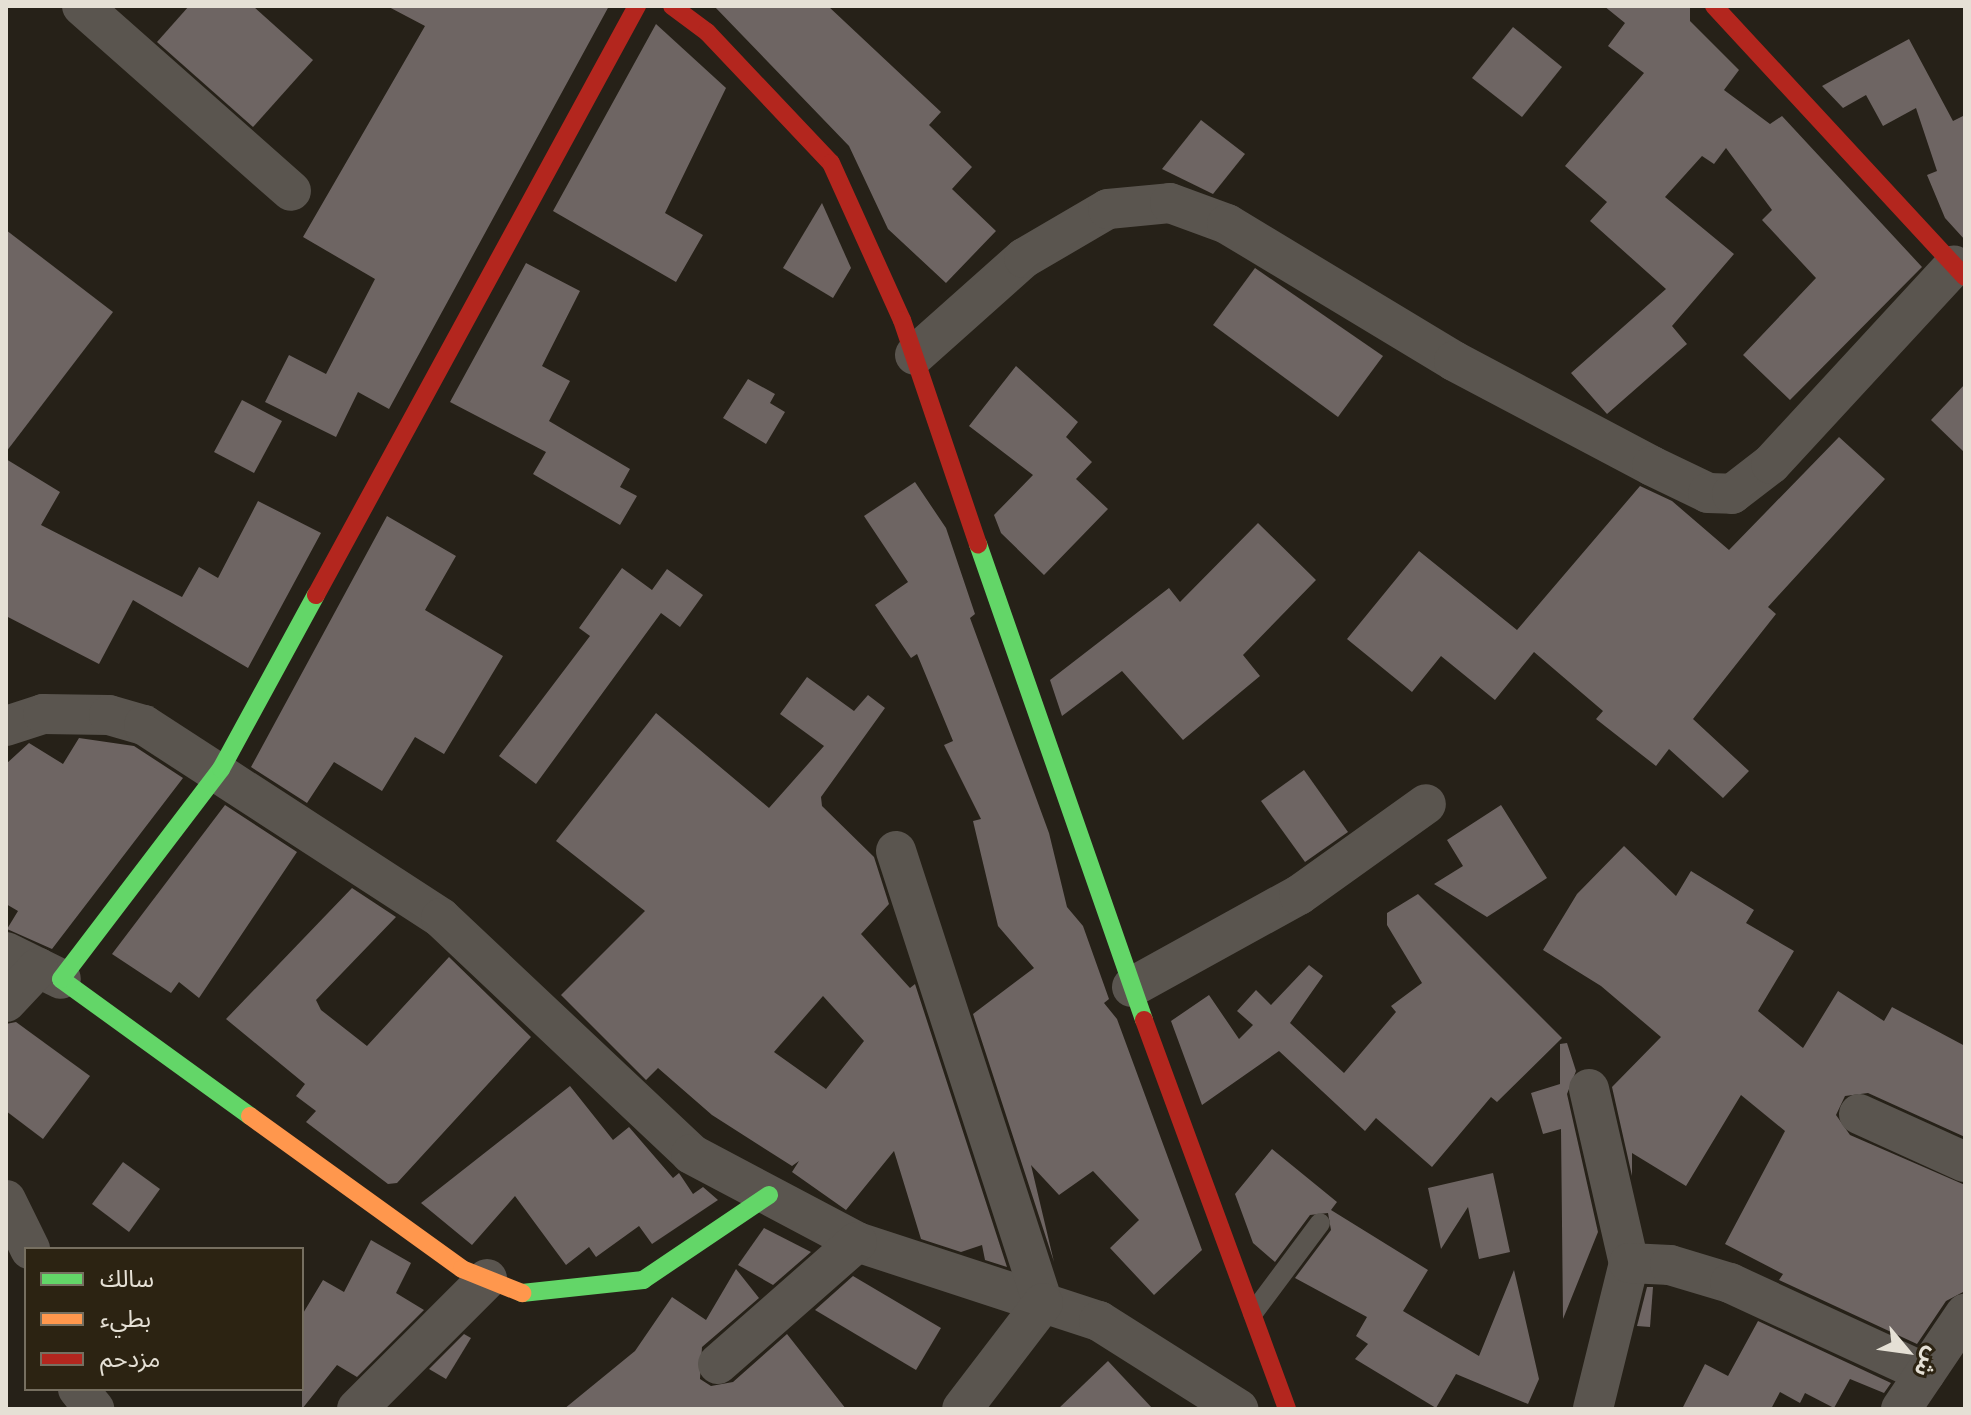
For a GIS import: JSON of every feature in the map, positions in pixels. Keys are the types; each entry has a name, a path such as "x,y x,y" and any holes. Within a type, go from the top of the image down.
{"street":[{"path":"82,6 291,191"},
{"path":"6,1002 35,967 221,769 637,6"},
{"path":"672,6 707,32 831,163 915,355 1132,987 1287,1409"},
{"path":"915,355 1024,258 1108,209 1170,203 1227,224 1454,361 1652,466 1708,493 1732,494 1771,464 1960,272 1714,6"},
{"path":"6,726 43,714 109,715 144,725 221,769 441,918 691,1154 857,1242 1099,1321 1238,1409"},
{"path":"1132,987 1299,895 1426,804"},
{"path":"896,851 1043,1303"},
{"path":"35,967 462,1269 533,1297 643,1280 769,1195"},
{"path":"1589,1089 1629,1263 1593,1409"},
{"path":"1859,1114 1965,1162"},
{"path":"6,1200 21,1245"},
{"path":"718,1364 857,1242"},
{"path":"1629,1263 1670,1265 1730,1283 1925,1373"},
{"path":"357,1409 487,1279"},
{"path":"962,1409 1043,1303"},
{"path":"1901,1409 1965,1314"},
{"path":"80,1391 94,1409"}],"lane":[{"path":"1252,1314 1320,1223"}],"building":[{"path":"189,6 253,6 313,60 253,127 157,42"},
{"path":"387,6 609,6 389,409 358,392 336,437 265,402 289,355 326,374 375,279 303,237 425,26"},
{"path":"714,6 828,6 941,112 929,125 972,167 952,189 996,231 946,283 888,229 849,146"},
{"path":"1604,6 1690,6 1690,21 1739,70 1724,90 1770,124 1782,116 1922,267 1790,400 1743,355 1816,278 1762,220 1772,210 1726,148 1714,164 1702,156 1665,197 1734,254 1672,326 1687,344 1607,414 1571,373 1666,289 1590,221 1607,202 1565,166 1644,73 1608,46 1625,23"},
{"path":"656,24 726,88 665,213 703,235 676,282 553,211"},
{"path":"1513,27 1562,67 1522,117 1472,78"},
{"path":"1909,39 1953,121 1965,115 1965,240 1945,218 1927,175 1937,171 1916,108 1883,126 1866,95 1843,108 1822,86"},
{"path":"1201,120 1245,154 1213,194 1162,169"},
{"path":"822,203 851,268 833,298 783,268"},
{"path":"6,230 113,312 6,452"},
{"path":"526,263 580,291 542,366 570,381 549,421 630,469 620,487 637,496 620,525 533,474 546,452 450,402"},
{"path":"1255,268 1383,356 1338,417 1213,325"},
{"path":"1016,366 1078,422 1066,437 1092,462 1076,479 1108,509 1044,575 1001,533 994,515 1033,475 969,426"},
{"path":"748,379 775,394 770,403 785,412 766,444 723,418"},
{"path":"1965,384 1965,453 1931,420"},
{"path":"242,400 282,421 254,473 214,452"},
{"path":"1839,437 1885,479 1768,607 1776,614 1693,719 1749,771 1723,798 1669,749 1656,766 1596,719 1603,711 1534,652 1495,700 1441,656 1412,692 1347,639 1419,551 1517,630 1640,486 1672,501 1729,550"},
{"path":"6,459 60,492 41,525 182,597 199,567 218,578 258,501 321,533 248,668 133,600 99,664 6,616"},
{"path":"915,482 946,528 975,614 970,618 1049,833 1067,907 1083,926 1109,999 1104,1003 1117,1019 1202,1250 1154,1295 1110,1248 1139,1220 1093,1171 1059,1195 1031,1165 1054,1262 973,1014 1034,968 998,926 973,821 981,819 944,745 953,741 917,654 911,658 875,605 908,582 864,516"},
{"path":"387,516 456,556 425,610 503,656 444,754 415,737 382,791 334,762 307,803 251,767"},
{"path":"1258,523 1316,580 1243,655 1260,676 1183,740 1122,671 1062,716 1050,680 1169,588 1180,602"},
{"path":"622,568 652,590 667,569 703,595 680,627 661,613 536,784 499,756 590,636 579,628"},
{"path":"807,677 854,711 868,695 885,708 821,797 822,806 874,857 889,904 861,934 910,988 915,984 1007,1267 985,1260 982,1245 961,1252 921,1239 894,1151 846,1210 792,1172 799,1161 792,1166 712,1115 658,1068 646,1080 561,995 645,911 556,841 656,713 769,808 824,746 780,714","holes":["823,996 864,1041 826,1089 774,1052"]},
{"path":"79,738 134,746 183,778 52,949 7,929 18,911 6,904 6,764 29,743 63,764"},
{"path":"1304,770 1348,832 1305,862 1261,801"},
{"path":"225,805 297,852 199,998 179,982 171,993 112,954"},
{"path":"1501,805 1547,878 1487,917 1434,884 1463,866 1447,840"},
{"path":"1624,846 1676,896 1691,871 1754,910 1746,923 1794,951 1758,1011 1803,1048 1838,991 1884,1021 1892,1007 1965,1046 1965,1137 1868,1093 1845,1096 1836,1115 1850,1135 1965,1185 1965,1291 1946,1301 1917,1344 1779,1280 1783,1274 1725,1244 1785,1131 1741,1095 1686,1186 1632,1153 1632,1176 1612,1087 1661,1037 1601,986 1543,950 1577,894"},
{"path":"352,888 396,917 316,1000 321,1010 367,1046 449,957 531,1037 397,1183 388,1184 306,1122 316,1111 296,1096 305,1084 226,1019"},
{"path":"1418,894 1562,1038 1497,1102 1491,1097 1432,1167 1376,1118 1365,1131 1279,1051 1202,1105 1171,1021 1209,995 1239,1039 1253,1025 1237,1011 1256,990 1271,1005 1309,965 1323,976 1290,1023 1344,1073 1396,1012 1391,1006 1422,983 1387,925 1387,913"},
{"path":"16,1022 90,1076 43,1139 6,1111 6,1024"},
{"path":"1567,1043 1576,1071 1567,1094 1598,1232 1563,1319 1561,1129 1543,1134 1531,1093 1560,1084 1560,1044"},
{"path":"570,1086 613,1140 629,1127 673,1178 679,1173 693,1194 703,1187 718,1200 652,1244 639,1226 596,1257 589,1247 566,1265 515,1196 472,1245 421,1203"},
{"path":"1272,1149 1337,1202 1331,1210 1428,1270 1403,1311 1479,1356 1514,1270 1539,1379 1528,1404 1456,1374 1436,1408 1355,1359 1368,1344 1356,1336 1367,1317 1295,1278 1331,1230 1328,1213 1310,1215 1275,1262 1253,1243 1235,1194"},
{"path":"123,1162 160,1189 129,1232 92,1204"},
{"path":"1493,1173 1510,1252 1479,1259 1468,1207 1441,1249 1428,1188"},
{"path":"764,1228 811,1252 773,1285 738,1265"},
{"path":"371,1240 411,1263 396,1293 424,1310 357,1377 337,1365 302,1409 304,1312 323,1280 344,1292"},
{"path":"736,1269 759,1298 702,1347 700,1379 711,1386 733,1382 787,1334 846,1409 564,1409 635,1351 672,1297 706,1320"},
{"path":"853,1276 941,1328 916,1370 815,1310"},
{"path":"1647,1287 1653,1287 1650,1327 1637,1326"},
{"path":"1758,1321 1891,1383 1884,1393 1850,1379 1834,1408 1805,1393 1800,1403 1780,1392 1771,1409 1682,1409 1705,1364 1728,1376"},
{"path":"464,1334 471,1338 446,1379 429,1369"},
{"path":"1108,1361 1153,1409 1058,1409"}],"traffic: fast":[{"path":"978,544 1144,1020"},
{"path":"250,1116 61,979 221,769 316,595"},
{"path":"522,1293 643,1280 769,1195"}],"traffic: slow":[{"path":"250,1116 462,1269 522,1293"}],"traffic: jam":[{"path":"316,595 637,6"},
{"path":"672,6 707,32 831,163 902,320 978,544"},
{"path":"1714,6 1965,277"},
{"path":"1144,1020 1287,1409"}]}
